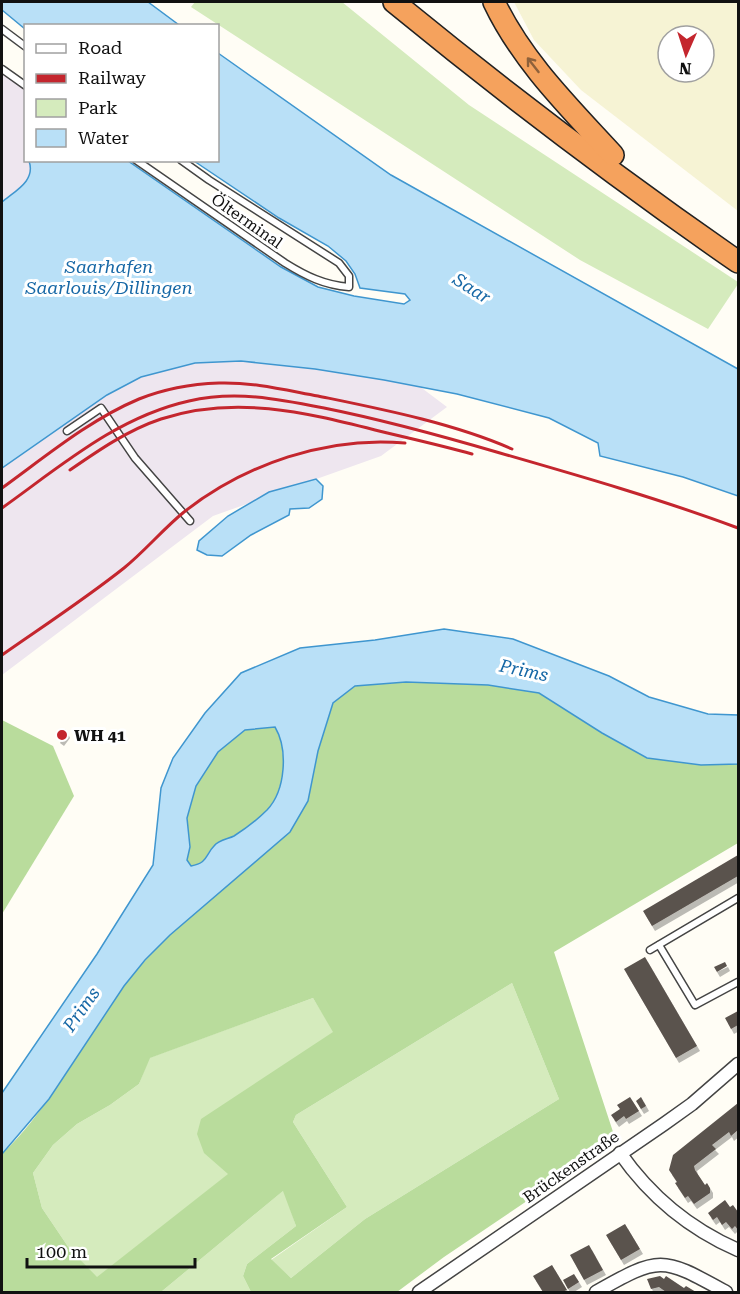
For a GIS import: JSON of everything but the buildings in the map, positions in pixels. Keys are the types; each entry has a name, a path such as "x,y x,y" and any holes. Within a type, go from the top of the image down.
{"highway":[{"path":"394,2 560,133 738,262"},
{"path":"417,2 613,155 738,244"},
{"path":"494,2 527,58 613,155"}],"street":[{"name":"Brückenstraße","path":"419,1293 692,1104 738,1064"},
{"path":"620,1153 642,1182 676,1214 703,1232 738,1250"},
{"path":"596,1293 627,1275 655,1264 681,1268 726,1293"}],"lane":[{"path":"2,29 24,46"},
{"path":"2,69 24,85"},
{"name":"Ölterminal","path":"139,162 308,277 331,286 349,287 349,276 339,263 184,162"},
{"path":"67,431 101,408 135,458 190,521"},
{"path":"650,950 738,898"},
{"path":"659,945 695,1005 738,982"}],"shaded area":[{"path":"514,2 738,2 738,211 581,90 534,40"},
{"name":"Saarhafen Saarlouis/Dillingen","path":"2,69 24,88 24,162 121,162 447,407 381,456 213,516 2,675"}],"green space":[{"path":"195,2 342,2 469,105 738,284 708,329 580,260 191,7"},
{"path":"406,682 488,685 539,693 647,758 701,765 738,764 738,843 554,952 616,1141 444,1257 397,1292 251,1292 243,1276 247,1264 296,1226 283,1191 161,1292 2,1292 2,1154 52,1095 129,979 170,935 318,751 333,703 355,686","holes":["512,983 559,1099 365,1219 291,1278 271,1259 347,1207 293,1122 296,1115","313,998 333,1032 201,1119 197,1134 204,1153 228,1174 97,1277 69,1248 42,1208 33,1173 53,1145 77,1124 110,1105 139,1084 150,1058"]},
{"path":"2,720 53,746 74,796 2,914"},
{"path":"275,727 282,746 283,769 278,792 273,802 252,824 235,836 218,842 203,861 191,866 187,860 190,847 187,818 196,786 218,752 245,730"},
{"path":"512,983 559,1099 365,1219 291,1278 271,1260 347,1207 293,1122 296,1115"},
{"path":"313,998 334,1032 229,1174 97,1278 69,1248 42,1208 33,1173 53,1145 77,1124 110,1105 139,1084 149,1058"},
{"path":"284,1190 296,1226 247,1264 243,1276 251,1292 161,1292"}],"water":[{"path":"2,2 148,2 178,24 24,24 24,28 2,10"},
{"name":"Saar","path":"219,54 391,175 738,369 738,496 683,477 600,456 598,443 549,418 457,394 384,380 315,369 241,361 195,363 141,377 107,395 2,468 2,202 27,180 30,174 29,162 129,162 281,267 318,287 354,296 404,304 410,300 405,294 360,288 355,274 346,261 328,246 279,218 195,162 219,162"},
{"path":"316,479 323,486 322,499 309,508 290,509 289,515 251,535 222,556 207,555 197,550 199,541 228,516 269,492"},
{"name":"Prims","path":"444,629 513,639 609,676 649,697 708,714 738,715 738,764 701,765 647,758 539,693 488,685 406,682 355,686 333,703 318,751 308,801 290,832 170,935 145,960 124,986 49,1099 2,1154 2,1093 97,954 153,865 161,788 173,758 205,713 241,673 300,648 375,640","holes":["275,727 279,736 283,769 278,792 273,802 251,824 234,836 218,842 203,861 191,866 187,860 190,847 187,818 196,786 218,752 245,730"]}],"railway":[{"path":"2,488 103,417 158,392 209,384 257,385 367,406 441,424 512,449"},
{"path":"2,508 68,460 138,419 163,408 189,401 240,396 307,405 413,429 620,488 738,528"},
{"path":"70,470 137,429 161,419 215,408 242,407 295,412 472,454"},
{"path":"2,655 79,602 132,561 184,512 233,480 260,467 317,449 346,444 405,443"}],"place":[{"name":"WH 41","path":"62,735"}]}
